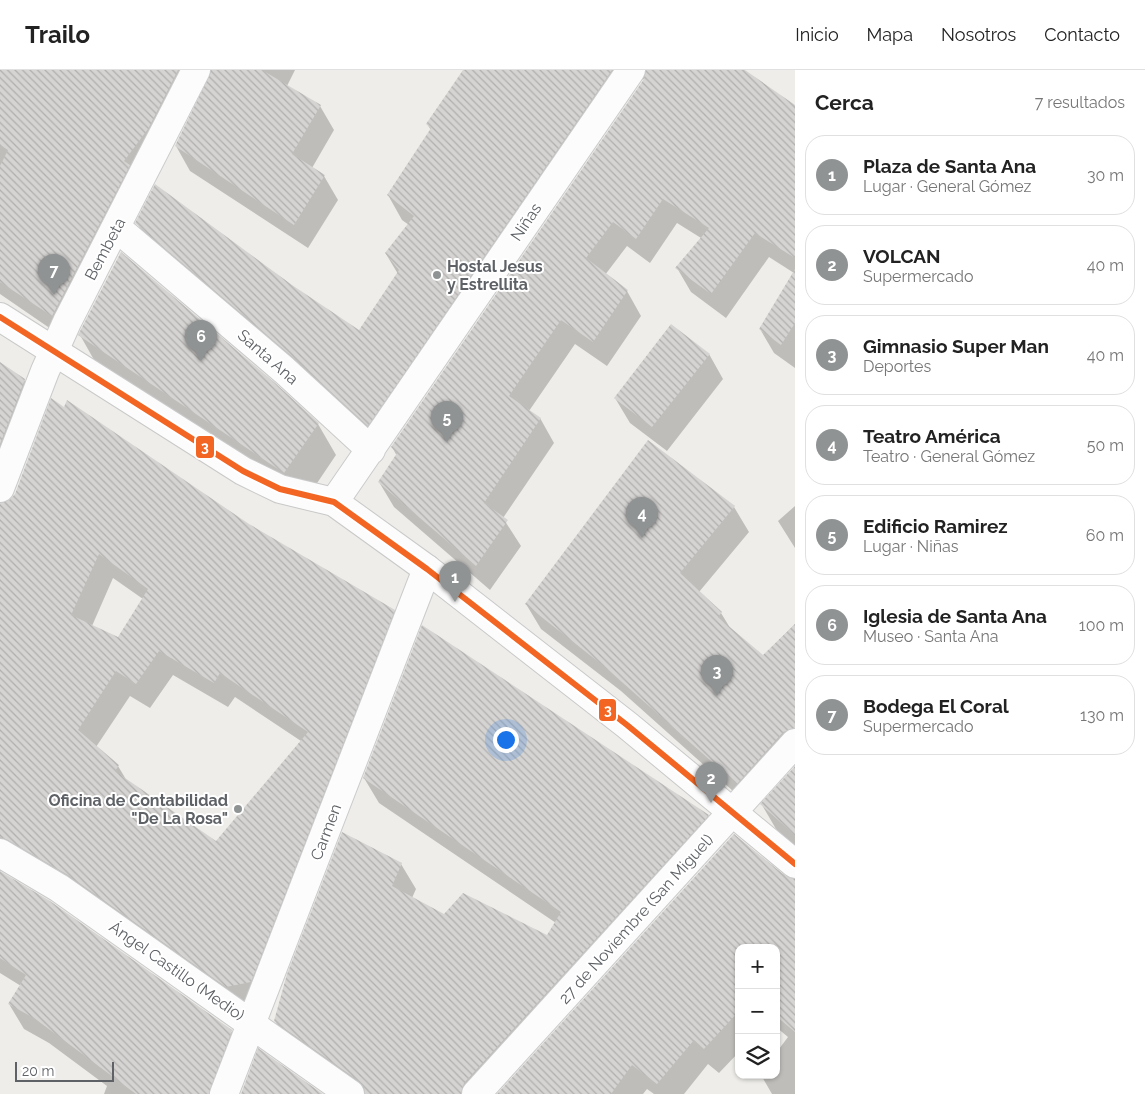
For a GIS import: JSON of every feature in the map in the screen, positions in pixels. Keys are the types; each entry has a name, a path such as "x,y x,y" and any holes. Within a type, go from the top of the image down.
{"street":[{"name":"Bembeta","path":"0,488 68,322 196,70"},
{"name":"Niñas","path":"334,502 631,70"},
{"name":"Santa Ana","path":"117,228 284,370 371,450"},
{"path":"0,317 54,353 243,471 280,489 334,502 427,569 627,725 795,864"},
{"name":"Carmen","path":"224,1094 427,569"},
{"name":"27 de Noviembre (San Miguel)","path":"476,1094 795,743"},
{"name":"Ángel Castillo (Medio)","path":"0,853 59,888 350,1094"}],"building":[{"path":"0,70 178,70 148,129 124,161 130,165 52,316 0,282 0,166 8,150 0,145"},
{"path":"212,70 262,70 321,105 292,154 325,175 294,225 175,146"},
{"path":"463,70 612,70 368,426 294,358 135,223 155,184 292,285 359,330 399,270 385,253 414,216 387,195 431,128 426,124"},
{"path":"646,70 745,70 795,105 795,258 755,233 711,294 675,268 709,228 663,199 636,239 613,222 586,258 628,290 593,342 561,320 509,396 541,418 484,503 508,520 476,566 378,482 397,453 391,447 644,79"},
{"path":"121,252 274,382 319,423 284,473 78,335"},
{"path":"795,269 795,323 781,345 759,329"},
{"path":"671,324 710,354 652,427 614,398"},
{"path":"0,362 25,379 0,444"},
{"path":"51,398 64,407 67,400 249,524 395,610 251,982 226,987 68,875 0,837 0,503 9,500 15,494","holes":["99,554 148,589 118,637 71,615","159,651 214,683 220,673 308,732 216,841 115,771 119,765 78,730 116,671 136,684"]},
{"path":"648,440 735,506 680,573 722,612 718,617 763,655 795,624 795,728 783,732 737,784 605,667 525,604"},
{"path":"422,625 709,815 464,1083 461,1094 365,1094 364,1087 359,1081 274,1021 287,974 342,832 402,863 392,886 444,914 463,893 547,935 561,912 363,778"},
{"path":"795,766 795,835 760,804"},
{"path":"734,834 785,876 795,879 795,1032 780,1019 780,944 735,944 735,1015 704,1049 694,1040 657,1084 632,1065 611,1094 497,1094"},
{"path":"0,871 50,901 232,1030 209,1094 136,1094 34,1018 8,1004 26,975 0,958"},
{"path":"258,1048 323,1094 241,1094"}],"transit line":[{"name":"3","path":"0,317 243,471 280,489 334,502 427,569 627,725 795,864"}],"place":[{"name":"Hostal Jesus y Estrellita","path":"437,275"},
{"name":"Bodega El Coral","path":"54,295"},
{"name":"Iglesia de Santa Ana","path":"201,361"},
{"name":"Edificio Ramirez","path":"447,442"},
{"name":"Teatro América","path":"642,538"},
{"name":"Plaza de Santa Ana","path":"455,602"},
{"name":"Gimnasio Super Man","path":"717,696"},
{"name":"VOLCAN","path":"711,803"},
{"name":"Oficina de Contabilidad \"De La Rosa\"","path":"238,809"}]}
